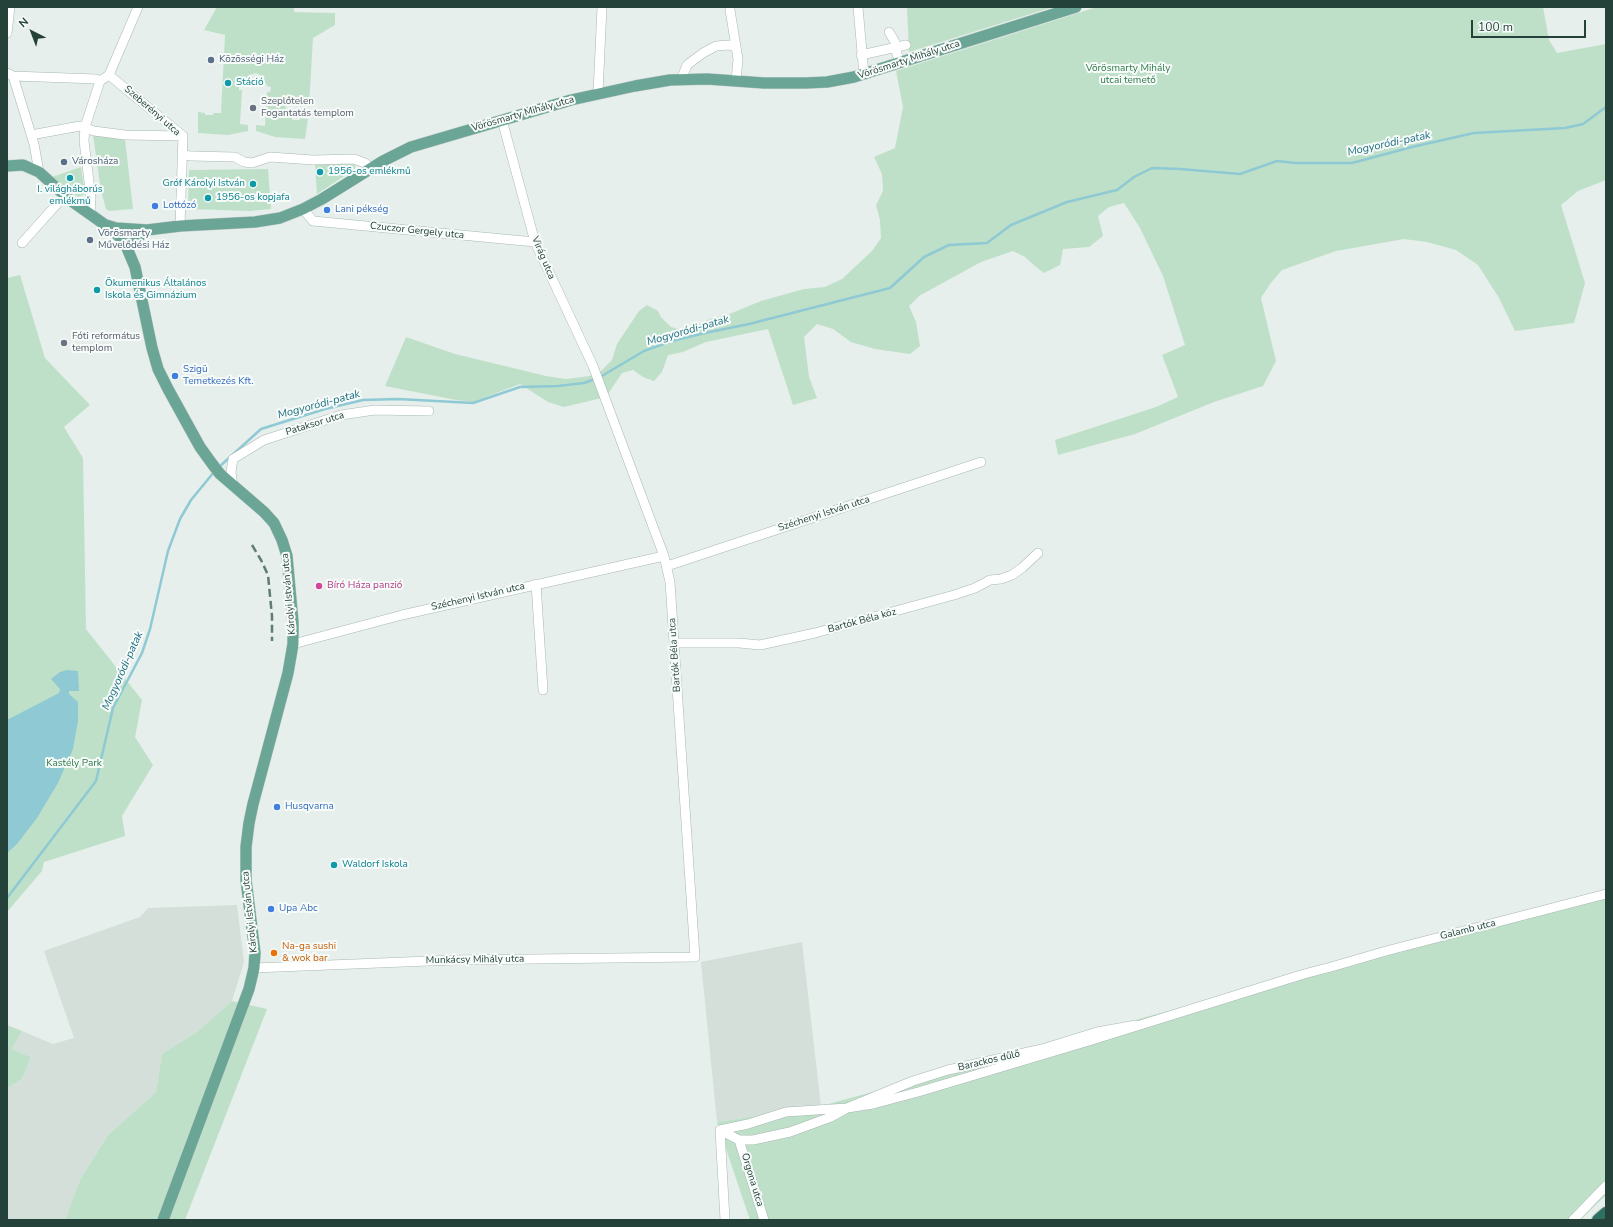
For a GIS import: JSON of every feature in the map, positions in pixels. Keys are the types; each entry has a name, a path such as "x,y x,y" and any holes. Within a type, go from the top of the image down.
{"highway":[{"path":"1598,1220 1606,1213"}],"main road":[{"name":"Vörösmarty Mihály utca","path":"141,233 180,226 256,222 280,218 303,209 322,199 370,168 394,154 411,147 598,93 681,80 707,79 764,83 827,82 864,74 1076,7"},
{"path":"7,166 23,165 39,172 90,215 106,225 124,242 128,233 141,233"},
{"path":"106,225 141,233"},
{"path":"131,256 141,233"},
{"name":"Károlyi István utca","path":"124,242 131,256 140,286 152,348 158,369 183,418 200,447 216,469 274,523 282,540 287,556 293,622 293,644 288,673 258,782 249,823 246,847 246,880 255,953 254,968 249,989 163,1220"}],"street":[{"path":"7,33 10,7"},
{"path":"90,215 90,198 84,141 85,127 100,81 109,75 138,7"},
{"path":"598,93 602,7"},
{"path":"858,7 861,55 864,74"},
{"path":"730,10 738,59 736,81"},
{"path":"888,32 895,42 900,63"},
{"path":"861,55 906,45"},
{"path":"681,80 687,65 703,53 716,46 736,46"},
{"path":"39,172 31,135 10,74 96,79 100,81"},
{"name":"Szeberényi utca","path":"109,75 183,136 180,226"},
{"name":"Virág utca","path":"502,120 535,242 593,366"},
{"path":"31,135 80,126 94,131 125,134 183,136"},
{"path":"182,154 190,156 235,157 252,164 270,157 314,160 354,159 365,163 370,168"},
{"path":"22,244 65,195"},
{"name":"Czuczor Gergely utca","path":"303,209 313,220 535,242"},
{"name":"Bartók Béla utca","path":"593,366 664,556 670,582 695,957"},
{"name":"Pataksor utca","path":"233,486 231,472 233,459 264,440 341,415 375,410 429,411"},
{"name":"Széchenyi István utca","path":"667,566 981,462"},
{"name":"Bartók Béla köz","path":"674,643 739,643 760,645 815,633 954,595 975,588 990,580 1012,575 1038,553"},
{"name":"Széchenyi István utca","path":"293,644 402,614 664,556"},
{"path":"536,584 543,690"},
{"name":"Galamb utca","path":"1331,967 1386,951 1606,894"},
{"name":"Munkácsy Mihály utca","path":"254,968 454,960 695,957"},
{"name":"Barackos dűlő","path":"739,1140 753,1140 790,1132 831,1117 847,1108 913,1081 948,1070 1042,1048 1097,1032 1136,1025 1331,967"},
{"name":"Barackos dűlő","path":"720,1130 748,1124 786,1112 847,1108"},
{"path":"720,1130 739,1140"},
{"path":"720,1130 725,1220"},
{"name":"Orgona utca","path":"739,1140 764,1220"},
{"path":"1573,1220 1606,1186"}],"shaded area":[{"path":"237,905 244,962 232,1001 198,1031 162,1054 156,1092 108,1135 80,1180 65,1220 7,1220 7,1088 22,1079 31,1057 12,1049 22,1031 53,1044 74,1038 44,951 140,917 148,908"},
{"path":"802,942 821,1106 717,1122 701,962"}],"green space":[{"path":"217,7 294,7 294,12 335,13 335,25 313,38 309,105 293,101 293,104 286,103 285,117 292,118 292,120 300,120 300,118 308,119 305,139 275,137 256,131 256,125 265,126 267,92 270,92 271,87 267,86 262,76 256,73 249,75 243,85 239,85 239,90 242,90 240,124 248,125 248,131 228,135 198,133 198,112 205,113 205,115 221,113 225,35 204,30"},
{"path":"907,7 1053,7 909,52"},
{"name":"Vörösmarty Mihály utcai temető","path":"1097,7 1543,7 1549,40 1557,53 1606,44 1606,180 1578,191 1561,205 1585,283 1574,323 1515,331 1499,298 1478,265 1456,250 1427,242 1404,239 1336,251 1282,270 1261,298 1276,361 1263,386 1214,402 1135,434 1058,455 1055,440 1156,407 1178,397 1162,355 1185,345 1163,276 1140,228 1124,203 1109,207 1098,216 1103,236 1089,247 1063,249 1060,265 1044,273 1025,257 1013,251 981,262 919,296 909,306 916,322 920,346 910,354 875,349 851,342 833,329 817,324 804,337 809,377 817,398 793,405 768,329 706,342 683,352 668,355 662,372 654,381 643,377 633,370 622,373 606,397 564,407 548,402 520,384 473,402 385,386 406,337 455,354 546,376 566,379 597,375 612,360 617,344 639,311 647,305 658,311 661,317 671,327 685,331 712,318 727,315 761,301 804,289 825,287 842,279 872,251 881,238 880,220 876,205 883,191 882,174 874,157 895,148 903,107 896,71"},
{"path":"93,135 125,139 133,209 109,211 106,209 101,191"},
{"path":"347,163 355,165 355,169 317,194 315,164"},
{"path":"81,167 85,194 78,197 52,177"},
{"path":"268,169 271,209 249,211 188,208 189,170"},
{"name":"Kastély Park","path":"20,275 45,358 90,405 64,427 83,458 86,629 142,700 135,737 153,765 122,816 125,836 44,862 42,871 7,912 7,278"},
{"path":"1606,891 1606,1195 1580,1220 750,1220 717,1122 821,1106"},
{"path":"232,1001 267,1009 185,1220 65,1220 80,1180 108,1135 156,1092 162,1054 198,1031"},
{"path":"7,1025 22,1031 12,1049 31,1057 22,1079 7,1088"}],"water":[{"path":"67,670 78,671 79,691 69,691 69,694 78,702 78,721 73,749 58,783 37,818 17,844 7,853 7,720 59,693 60,689 51,679 60,672"}],"waterway":[{"name":"Mogyoródi-patak","path":"600,377 644,351 672,341 749,324 890,288 924,257 949,245 987,243 1011,225 1067,202 1117,190 1134,177 1152,168 1240,174 1277,161 1296,163 1352,163 1412,147 1474,133 1565,128 1583,124 1606,107"},
{"name":"Mogyoródi-patak","path":"219,467 261,429 325,409 363,400 398,399 473,403 520,387 558,386 584,383 595,379"},
{"name":"Mogyoródi-patak","path":"7,898 96,781 113,708 142,653 150,629 168,551 180,519 191,500 214,472"}],"railway":[{"path":"252,545 268,575 272,616 272,641"}],"place":[{"name":"Közösségi Ház","path":"211,60"},
{"name":"Stáció","path":"228,83"},
{"name":"Szeplőtelen Fogantatás templom","path":"253,108"},
{"name":"Városháza","path":"64,162"},
{"name":"1956-os emlékmű","path":"320,172"},
{"name":"I. világháborús emlékmű","path":"70,178"},
{"name":"Gróf Károlyi István","path":"253,184"},
{"name":"1956-os kopjafa","path":"208,198"},
{"name":"Lottózó","path":"155,206"},
{"name":"Lani pékség","path":"327,210"},
{"name":"Vörösmarty Művelődési Ház","path":"90,240"},
{"name":"Ökumenikus Általános Iskola és Gimnázium","path":"97,290"},
{"name":"Fóti református templom","path":"64,343"},
{"name":"Szigü Temetkezés Kft.","path":"175,376"},
{"name":"Bíró Háza panzió","path":"319,586"},
{"name":"Husqvarna","path":"277,807"},
{"name":"Waldorf Iskola","path":"334,865"},
{"name":"Upa Abc","path":"271,909"},
{"name":"Na-ga sushi & wok bar","path":"274,953"}]}
